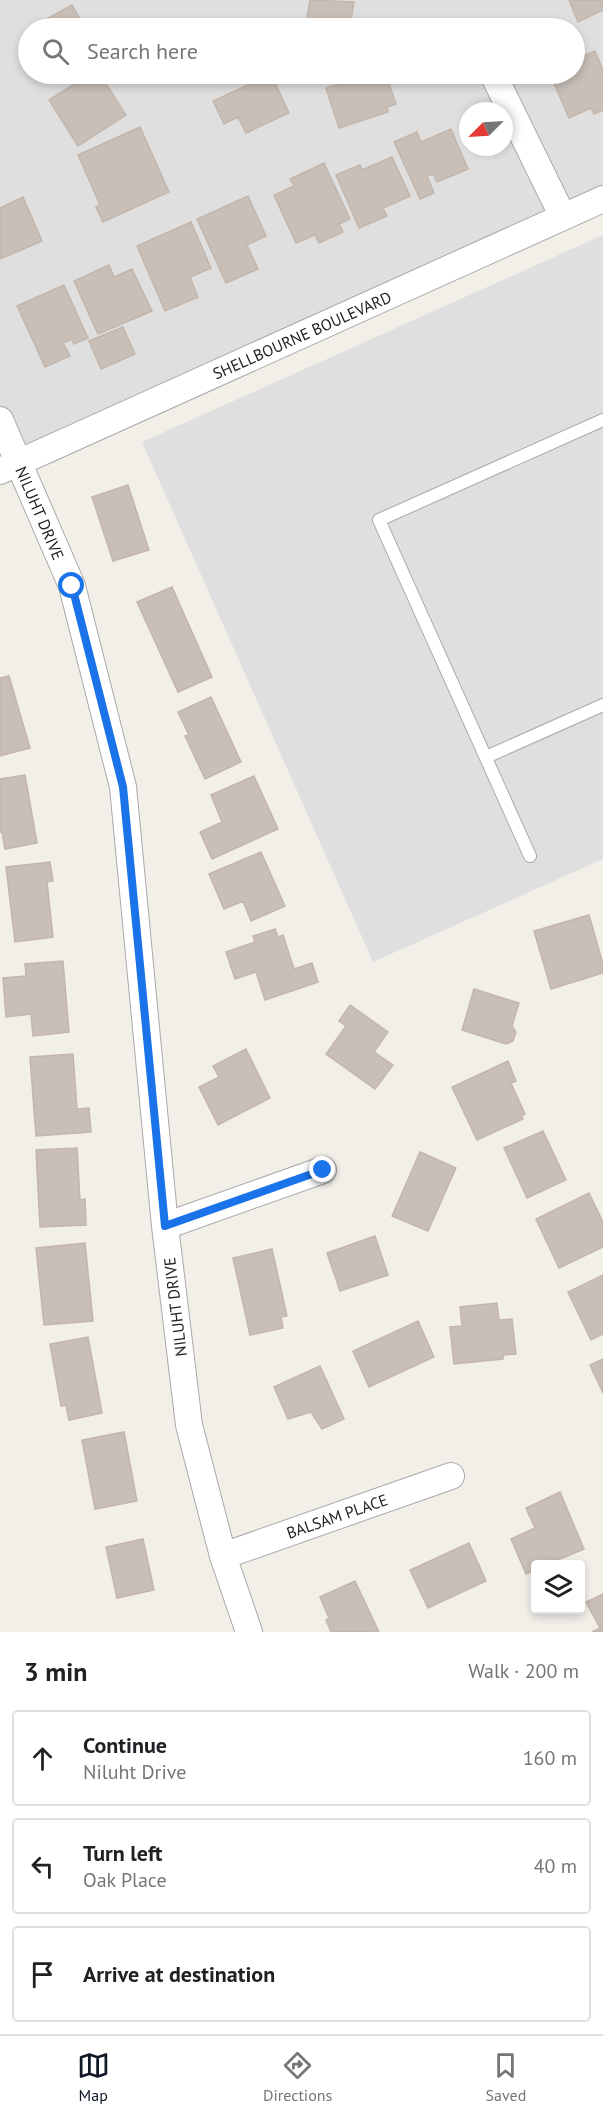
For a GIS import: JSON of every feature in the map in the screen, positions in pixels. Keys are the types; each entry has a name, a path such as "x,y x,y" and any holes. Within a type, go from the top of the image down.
{"street":[{"path":"498,84 563,217"},
{"name":"SHELLBOURNE BOULEVARD","path":"9,467 603,199"},
{"name":"NILUHT DRIVE","path":"0,420 9,467 72,586 123,787 165,1226 189,1425 223,1556 249,1632"},
{"path":"165,1226 323,1170"},
{"name":"BALSAM PLACE","path":"223,1556 451,1476"}],"lane":[{"path":"530,856 379,520 603,420"},
{"path":"486,757 603,705"}],"shaded area":[{"path":"0,0 603,0 603,199 19,462 0,419"},
{"path":"603,235 603,859 373,962 142,442"}],"building":[{"path":"310,0 354,2 351,18 307,18"},
{"path":"569,0 603,0 603,10 585,19 576,18"},
{"path":"72,5 79,18 48,18"},
{"path":"595,51 603,70 603,110 594,114 591,108 569,118 554,84 585,84 585,55"},
{"path":"74,84 106,84 126,115 78,146 49,100"},
{"path":"250,84 276,84 289,113 246,133 238,117 224,124 213,101"},
{"path":"339,84 389,84 396,104 387,107 388,112 339,128 326,88"},
{"path":"140,127 169,192 103,222 96,207 100,205 78,155"},
{"path":"451,129 459,148 459,156 462,156 468,169 437,182 433,174 427,176 434,193 420,199 394,142 417,132 421,142"},
{"path":"392,157 410,196 383,208 387,216 359,228 336,175 360,165 362,170"},
{"path":"324,163 350,219 339,224 343,232 319,243 315,235 296,243 274,195 294,186 290,179"},
{"path":"248,196 266,236 247,245 258,269 226,283 197,219"},
{"path":"23,197 42,241 0,259 0,208"},
{"path":"191,222 211,268 190,277 198,297 165,311 137,246"},
{"path":"109,265 114,277 132,269 152,311 98,334 74,281"},
{"path":"64,285 88,338 74,344 72,339 63,343 70,356 45,367 17,306"},
{"path":"123,327 135,354 101,369 89,341"},
{"path":"128,485 149,550 113,561 92,497"},
{"path":"172,587 212,677 178,692 137,602"},
{"path":"9,676 30,748 0,756 0,678"},
{"path":"211,697 241,762 205,779 185,736 189,735 178,712"},
{"path":"25,775 37,843 5,849 2,832 0,832 0,779"},
{"path":"254,776 278,829 212,859 200,832 222,822 211,795"},
{"path":"261,852 285,906 251,921 243,901 224,909 209,874"},
{"path":"50,862 53,881 47,882 53,937 15,942 6,867"},
{"path":"589,915 603,964 603,973 551,989 534,931"},
{"path":"275,929 278,937 283,935 294,969 312,963 318,982 265,1000 256,972 235,979 226,952 255,942 253,936"},
{"path":"63,961 69,1032 33,1036 31,1014 6,1017 3,978 26,976 25,964"},
{"path":"474,989 519,1003 512,1026 516,1032 513,1041 506,1044 462,1030"},
{"path":"350,1005 388,1032 374,1052 393,1065 375,1089 326,1054 346,1026 339,1021"},
{"path":"246,1049 270,1098 218,1125 199,1087 219,1077 213,1066"},
{"path":"73,1054 77,1109 89,1108 91,1132 36,1136 30,1057"},
{"path":"508,1061 516,1081 511,1083 525,1114 521,1116 523,1119 477,1140 452,1087"},
{"path":"543,1131 566,1180 527,1198 504,1148"},
{"path":"77,1148 80,1200 85,1199 86,1225 40,1227 36,1150"},
{"path":"420,1152 456,1168 428,1231 392,1216"},
{"path":"589,1193 603,1222 603,1247 559,1268 536,1219"},
{"path":"375,1236 388,1275 340,1291 327,1253"},
{"path":"85,1243 93,1321 44,1325 36,1248"},
{"path":"272,1249 287,1316 281,1317 283,1328 250,1335 233,1258"},
{"path":"603,1275 603,1334 591,1340 568,1292"},
{"path":"497,1303 499,1320 512,1319 516,1354 503,1355 503,1359 454,1364 450,1327 462,1326 460,1307"},
{"path":"418,1321 434,1357 369,1387 353,1351"},
{"path":"88,1337 102,1413 69,1420 66,1405 61,1406 50,1344"},
{"path":"603,1359 603,1393 590,1365"},
{"path":"320,1366 344,1419 322,1429 311,1412 288,1419 274,1387"},
{"path":"124,1432 137,1501 95,1509 82,1440"},
{"path":"560,1492 584,1549 558,1560 531,1560 531,1572 526,1574 511,1539 535,1528 526,1508"},
{"path":"143,1539 154,1590 117,1598 106,1547"},
{"path":"469,1543 486,1581 428,1608 410,1570"},
{"path":"355,1581 379,1632 331,1632 326,1620 329,1618 320,1597"},
{"path":"603,1594 603,1632 592,1632 600,1628 586,1602"}],"route":[{"path":"72,586 123,787 165,1226 323,1170"}]}
